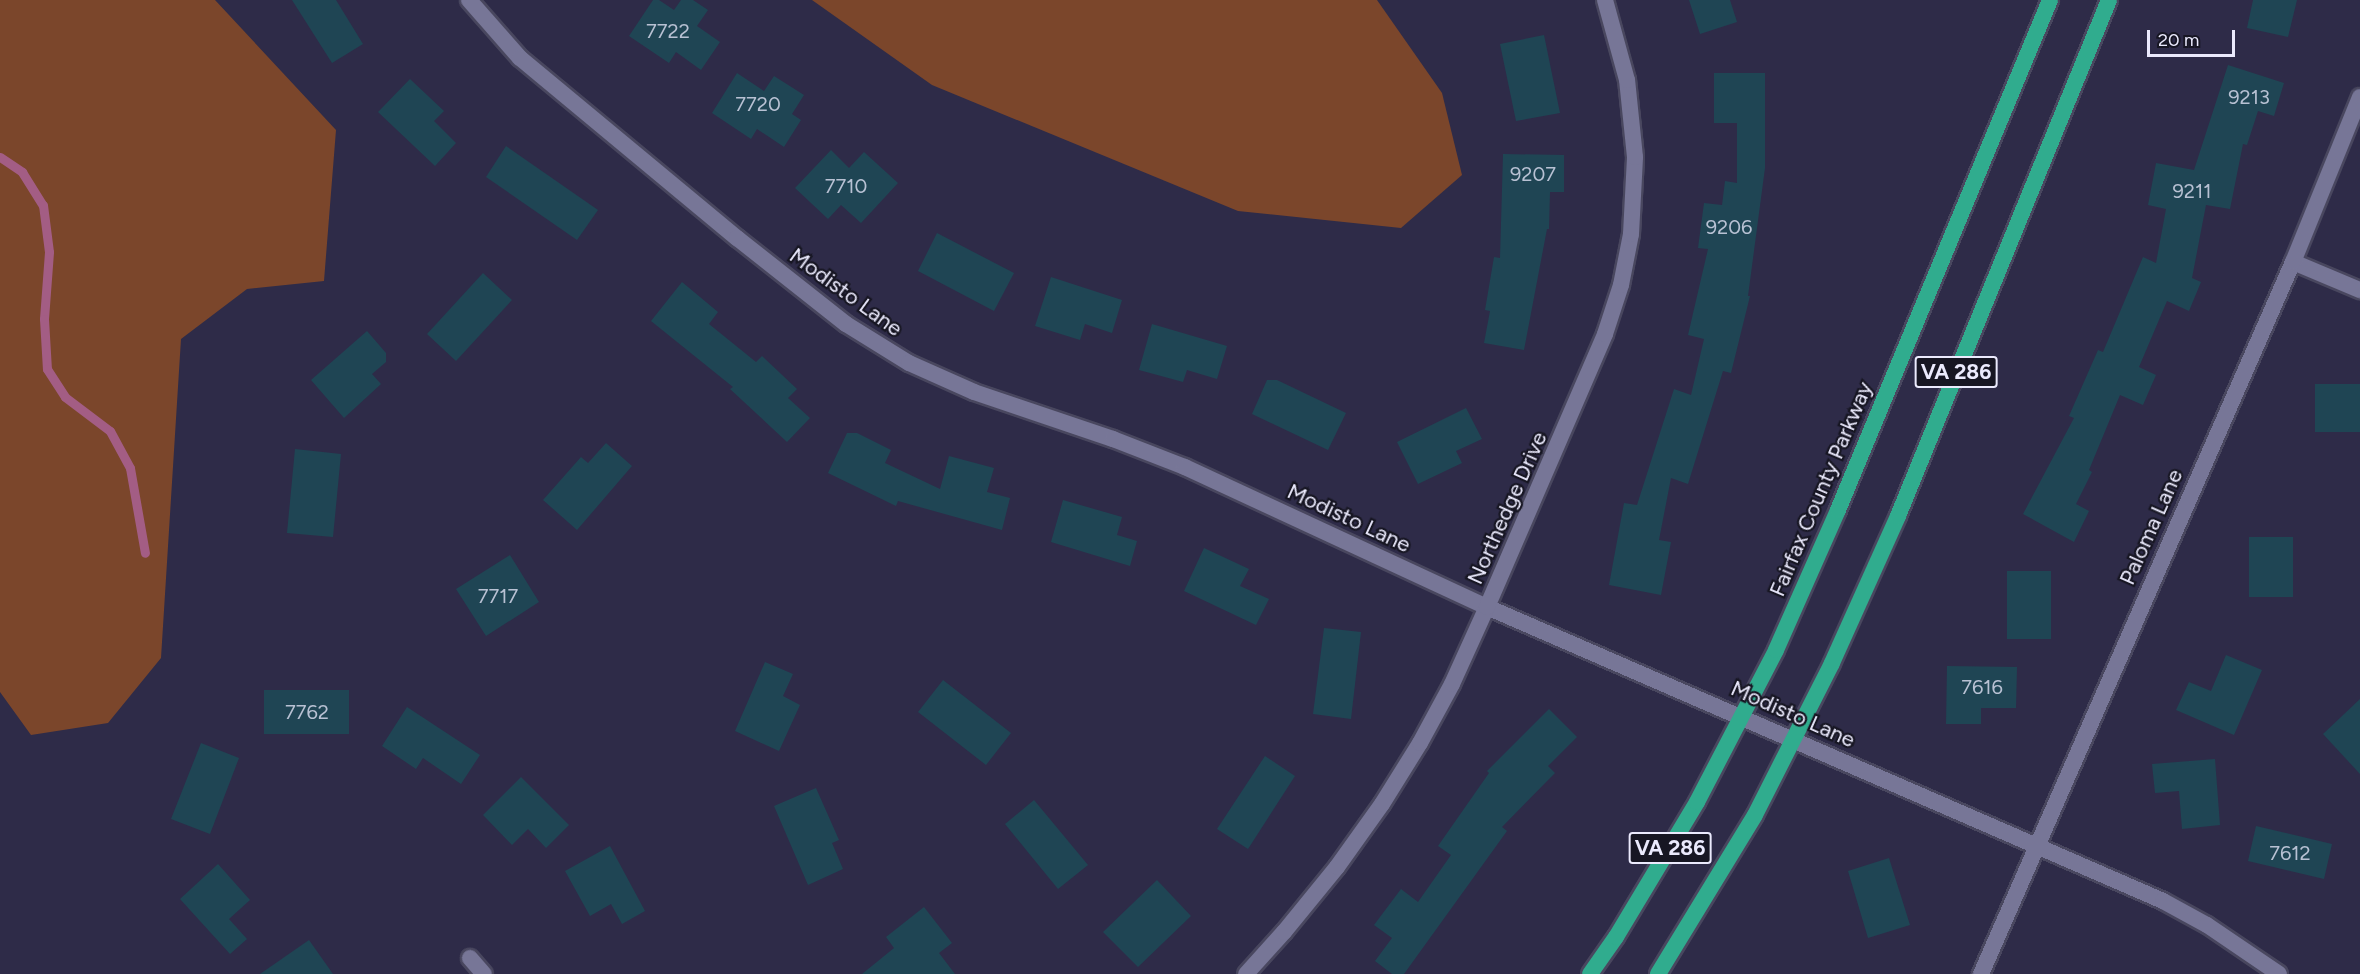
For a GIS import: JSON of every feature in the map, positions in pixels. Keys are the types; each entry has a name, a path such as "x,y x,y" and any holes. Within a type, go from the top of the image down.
{"highway":[{"name":"Fairfax County Parkway","path":"1590,974 1659,867 1743,717 1812,572 2050,0"},
{"name":"VA 286","path":"1658,974 1755,815 1832,663 1898,516 2109,0"}],"street":[{"name":"Modisto Lane","path":"469,0 520,58 737,238 873,344 974,392 1113,439 1185,467 1487,607 2163,901 2207,925 2278,974"},
{"name":"Northedge Drive","path":"1246,974 1337,867 1382,804 1447,694 1601,345 1623,275 1631,234 1635,156 1627,80 1605,0"},
{"name":"Paloma Lane","path":"1981,974 2293,262 2360,97"},
{"path":"2293,262 2360,290"},
{"path":"470,958 484,974"}],"shaded area":[{"path":"0,0 215,0 336,130 324,281 247,289 181,339 161,658 108,723 31,735 0,692"},
{"path":"812,0 1377,0 1442,93 1462,175 1401,228 1238,211 932,85"}],"building":[{"path":"292,0 336,0 363,44 332,63"},
{"path":"653,0 659,0 674,10 681,0 693,0 708,10 697,26 720,42 701,70 676,52 669,63 629,36"},
{"path":"1689,0 1730,0 1737,22 1700,34"},
{"path":"2253,0 2297,0 2288,37 2247,28"},
{"path":"1544,35 1560,113 1516,121 1500,44"},
{"path":"2228,65 2284,83 2274,116 2258,111 2247,145 2243,144 2230,209 2206,205 2192,278 2201,282 2189,311 2167,301 2139,367 2156,375 2143,405 2120,395 2089,470 2092,472 2076,504 2089,511 2074,542 2023,514 2074,418 2069,416 2098,350 2103,352 2143,257 2156,263 2166,209 2148,205 2156,163 2194,170"},
{"path":"737,73 764,91 774,76 804,95 792,114 801,120 784,147 757,129 751,139 712,113"},
{"path":"1714,73 1765,73 1765,168 1748,296 1750,296 1731,373 1723,371 1688,484 1671,478 1659,540 1671,542 1661,595 1609,585 1624,503 1637,505 1674,389 1691,395 1704,339 1688,335 1708,249 1698,248 1704,203 1722,205 1725,181 1737,183 1737,123 1714,123"},
{"path":"410,79 444,111 434,121 456,143 435,166 378,112"},
{"path":"506,146 598,210 577,240 486,177"},
{"path":"831,150 849,168 864,152 898,183 861,223 841,205 828,219 795,188"},
{"path":"1503,154 1564,155 1564,192 1550,192 1549,229 1547,229 1524,350 1484,343 1490,311 1485,310 1494,257 1500,258"},
{"path":"937,233 1014,273 994,311 918,271"},
{"path":"483,273 512,300 456,361 427,334"},
{"path":"1051,277 1122,300 1112,333 1085,324 1080,340 1035,326"},
{"path":"682,282 718,312 709,324 756,362 762,356 797,389 788,398 810,418 787,442 730,389 733,387 651,321"},
{"path":"1152,324 1227,346 1217,379 1187,370 1183,382 1139,370"},
{"path":"367,331 386,353 386,362 372,374 381,384 344,418 311,380"},
{"path":"1267,380 1277,380 1346,413 1328,450 1252,414"},
{"path":"2315,384 2360,384 2360,432 2315,432"},
{"path":"1466,408 1482,439 1456,451 1462,463 1418,484 1397,442"},
{"path":"847,433 857,433 891,450 885,463 940,489 949,456 994,468 987,492 1010,498 1002,530 898,501 896,506 828,473"},
{"path":"606,443 632,466 577,530 543,500 581,457 588,463"},
{"path":"295,449 341,454 333,537 287,533"},
{"path":"1063,500 1122,517 1117,535 1137,541 1130,566 1051,542"},
{"path":"2249,537 2293,537 2293,597 2249,597"},
{"path":"1204,548 1249,569 1240,586 1269,599 1256,625 1184,591"},
{"path":"510,555 539,602 486,636 456,589"},
{"path":"2007,571 2051,571 2051,639 2007,639"},
{"path":"1324,628 1361,632 1351,719 1313,714"},
{"path":"2226,655 2262,670 2234,735 2176,710 2189,682 2211,691"},
{"path":"765,662 793,674 783,696 800,705 779,751 735,731"},
{"path":"1947,666 2017,667 2016,708 1981,708 1981,724 1946,724"},
{"path":"943,680 1011,733 986,765 918,712"},
{"path":"264,690 349,690 349,734 264,734"},
{"path":"2360,699 2360,774 2323,734"},
{"path":"407,707 480,755 461,784 423,758 416,769 382,746"},
{"path":"1549,709 1577,737 1548,766 1555,773 1502,827 1507,831 1404,974 1392,974 1375,961 1392,938 1374,925 1401,889 1418,902 1451,855 1438,846 1489,773 1487,771"},
{"path":"201,743 239,758 210,834 171,819"},
{"path":"1265,756 1295,776 1248,849 1217,829"},
{"path":"2215,759 2220,825 2182,829 2179,791 2155,793 2152,764"},
{"path":"521,777 569,825 546,848 528,829 512,845 483,815"},
{"path":"816,788 839,840 832,843 843,869 808,885 774,806"},
{"path":"1034,800 1088,865 1058,889 1005,824"},
{"path":"2256,826 2332,844 2324,879 2248,861"},
{"path":"610,846 645,911 622,924 611,904 590,916 565,871"},
{"path":"1889,858 1910,925 1868,938 1848,871"},
{"path":"218,864 250,900 229,919 247,939 230,954 180,899"},
{"path":"1157,880 1191,916 1138,967 1103,932"},
{"path":"924,907 952,943 939,953 955,974 862,974 894,948 886,937"},
{"path":"309,940 333,974 260,974"}],"waterway":[{"path":"0,157 22,172 43,205 49,252 44,319 47,369 65,397 110,431 130,468 145,553"}]}
